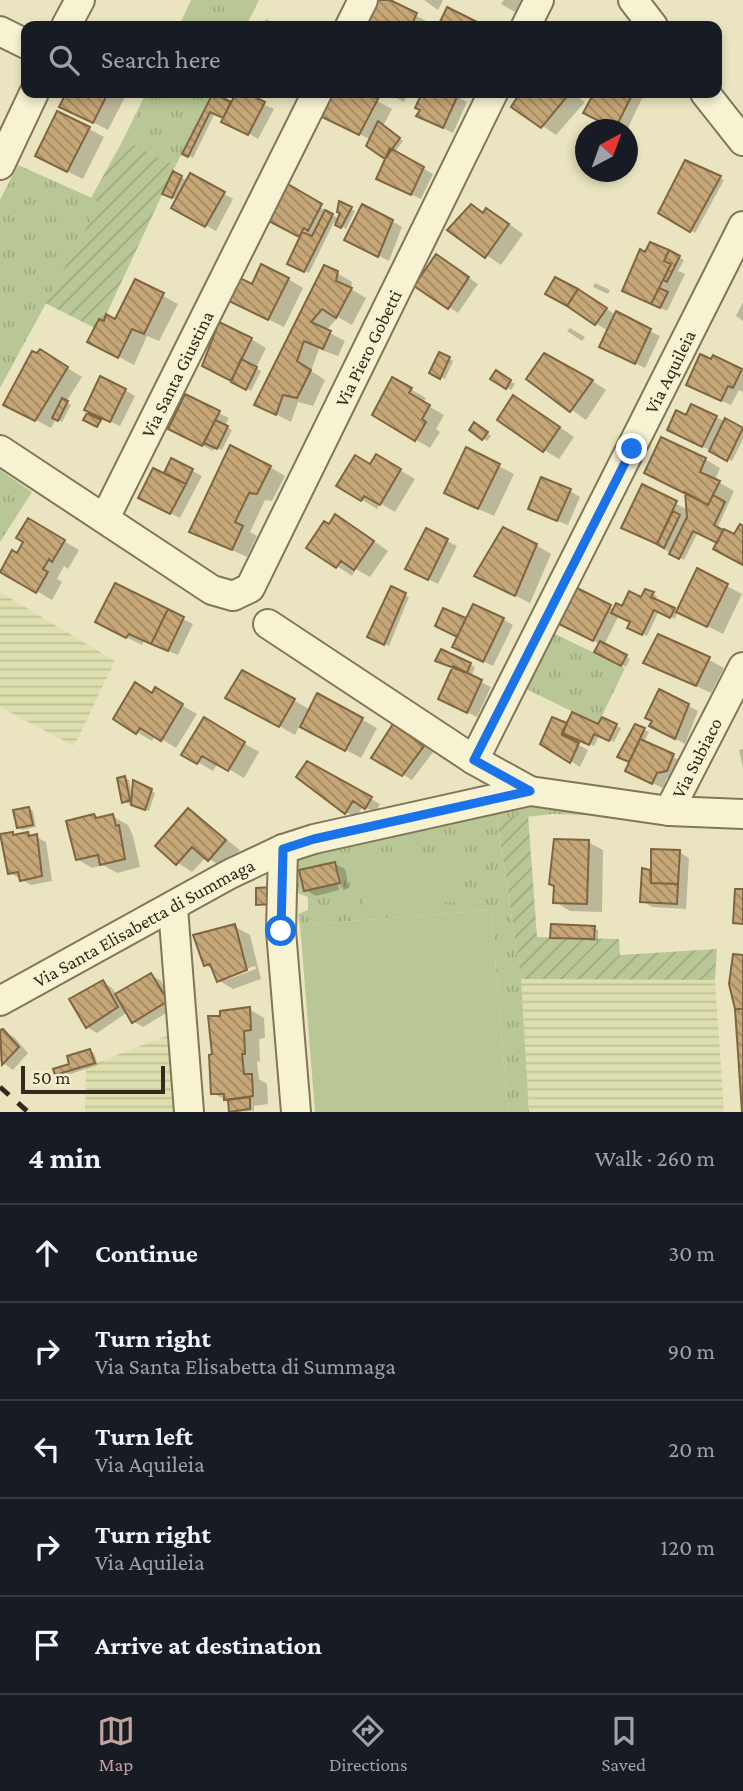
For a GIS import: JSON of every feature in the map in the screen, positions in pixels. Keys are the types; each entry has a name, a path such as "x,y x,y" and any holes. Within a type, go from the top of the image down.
{"street":[{"path":"69,21 80,0"},
{"path":"352,21 363,0"},
{"path":"528,21 539,0"},
{"path":"0,31 21,42"},
{"path":"0,165 32,98"},
{"name":"Via Santa Giustina","path":"105,518 315,98"},
{"name":"Via Piero Gobetti","path":"105,518 209,589 233,596 250,588 491,98"},
{"path":"709,98 743,141"},
{"name":"Via Aquileia","path":"474,760 743,226"},
{"path":"0,450 105,518"},
{"path":"268,624 474,760 530,791"},
{"name":"Via Subiaco","path":"669,811 743,667"},
{"name":"Via Santa Elisabetta di Summaga","path":"0,1001 173,908 230,874 283,849 314,839 530,791 669,811 743,814"},
{"path":"283,849 281,931 296,1112"},
{"path":"173,908 189,1112"}],"green space":[{"path":"191,0 259,0 248,21 181,21"},
{"path":"144,98 210,98 176,165 123,140"},
{"path":"123,140 176,165 99,330 45,303 100,203 91,198"},
{"path":"18,165 101,202 0,388 0,200"},
{"path":"0,470 32,492 0,542"},
{"path":"0,592 115,661 74,746 0,707"},
{"path":"549,631 625,668 598,724 522,687"},
{"path":"560,804 618,816 553,814 497,820 521,979 529,1112 508,1112 491,910 300,925 298,914 308,910 308,897 294,892 298,859 509,809"},
{"path":"528,814 537,937 619,939 620,955 717,949 715,980 521,979 497,819"},
{"path":"460,855 463,901 363,910 360,861"},
{"path":"491,910 508,1112 315,1112 300,925"},
{"path":"521,979 715,980 724,1112 529,1112"},
{"path":"174,1033 179,1112 85,1112 86,1067"}],"building":[{"path":"377,0 390,0 417,13 413,21 366,21"},
{"path":"447,7 475,21 440,21"},
{"path":"64,98 106,98 93,123 59,107"},
{"path":"210,98 223,98 231,102 223,118 210,112 188,157 182,154"},
{"path":"233,98 257,98 265,102 248,135 221,122"},
{"path":"326,98 378,99 359,135 318,115"},
{"path":"420,98 457,98 443,128 416,116 420,110 415,108"},
{"path":"517,98 566,98 541,128 511,107"},
{"path":"591,98 630,98 620,119 595,119 583,113"},
{"path":"57,111 90,127 67,172 35,156"},
{"path":"378,121 400,138 385,159 366,146"},
{"path":"390,148 424,167 411,195 376,179"},
{"path":"685,160 721,176 690,232 658,213"},
{"path":"173,171 182,176 172,198 162,194"},
{"path":"190,173 225,192 205,227 171,208"},
{"path":"286,183 322,204 308,231 304,228 299,237 267,220"},
{"path":"339,201 352,207 341,228 335,225 340,213 337,212"},
{"path":"362,204 393,220 378,257 344,240"},
{"path":"471,204 483,213 486,208 509,224 485,258 447,230"},
{"path":"325,210 333,214 304,272 287,264 302,232 312,236"},
{"path":"650,242 669,250 664,261 671,264 651,304 622,291 640,249 645,252"},
{"path":"669,250 680,256 667,282 663,280 671,264 664,261"},
{"path":"436,254 469,277 448,309 414,286"},
{"path":"261,264 289,278 268,320 225,299 236,276 252,284"},
{"path":"324,265 338,271 336,281 352,288 336,318 322,309 311,322 331,331 323,349 304,341 297,361 311,370 297,398 283,395 276,415 254,405"},
{"path":"555,277 578,289 567,306 545,294"},
{"path":"135,279 164,293 144,334 132,329 118,358 87,342 99,319 104,321 106,314 115,319"},
{"path":"659,288 668,292 660,308 651,304"},
{"path":"578,289 607,308 595,325 567,306"},
{"path":"616,311 651,329 635,364 599,347"},
{"path":"219,322 252,338 231,381 202,366"},
{"path":"40,349 68,367 35,421 3,405 32,351 37,353"},
{"path":"439,352 450,357 440,379 429,373"},
{"path":"544,353 593,380 570,412 526,379"},
{"path":"700,354 711,359 713,355 742,369 733,388 728,386 721,401 686,385"},
{"path":"241,359 257,367 246,390 231,382"},
{"path":"496,370 511,380 506,389 490,379"},
{"path":"100,376 126,389 110,422 84,410"},
{"path":"392,377 412,388 409,393 430,405 422,419 426,422 415,441 372,415"},
{"path":"185,394 220,411 202,446 168,429"},
{"path":"513,395 560,427 543,452 497,420"},
{"path":"62,398 68,401 58,421 52,418"},
{"path":"691,404 717,416 702,447 667,430 676,410 686,415"},
{"path":"87,413 101,420 97,427 83,420"},
{"path":"725,418 743,428 727,461 709,451"},
{"path":"215,420 228,426 217,449 204,443"},
{"path":"474,422 488,432 482,440 469,430"},
{"path":"661,437 706,458 700,472 720,481 708,505 644,473"},
{"path":"230,445 271,466 257,494 249,493 235,522 243,526 232,550 189,532"},
{"path":"466,447 500,464 478,509 444,493"},
{"path":"376,454 401,469 380,505 364,496 361,501 336,486 355,455 370,464"},
{"path":"171,458 193,469 186,484 164,473"},
{"path":"153,468 186,484 170,514 138,498"},
{"path":"541,477 571,489 557,521 528,509"},
{"path":"642,484 677,501 657,544 621,528"},
{"path":"685,492 708,505 713,495 725,502 714,525 723,530 717,543 693,531 679,559 669,554 687,517"},
{"path":"673,511 680,515 664,548 657,544"},
{"path":"335,514 374,541 354,570 341,561 336,568 306,548 324,521 329,524"},
{"path":"28,518 65,540 52,562 49,559 43,569 48,572 36,593 0,572 12,550 17,553 23,542 16,538"},
{"path":"740,524 743,526 743,565 713,549 724,529 734,534"},
{"path":"503,527 537,544 515,596 474,576"},
{"path":"426,528 448,539 428,580 405,569"},
{"path":"697,568 728,584 707,627 676,612"},
{"path":"115,583 168,609 151,644 129,634 126,638 95,622"},
{"path":"391,586 406,593 384,645 367,637"},
{"path":"577,588 611,605 593,641 559,624"},
{"path":"645,589 654,592 651,597 675,608 670,618 654,610 642,635 627,628 630,622 611,613 616,603 622,606 629,591 641,597"},
{"path":"473,604 504,618 483,662 452,647"},
{"path":"443,608 466,618 457,637 435,626"},
{"path":"168,609 184,617 168,651 151,644"},
{"path":"658,634 710,657 696,686 643,663"},
{"path":"600,641 627,655 621,666 594,652"},
{"path":"441,649 471,663 467,673 435,661"},
{"path":"453,666 482,680 467,713 438,699"},
{"path":"242,670 295,699 279,727 225,698"},
{"path":"135,682 152,693 155,687 183,704 161,741 140,728 136,734 113,719"},
{"path":"659,689 689,704 675,739 649,726 652,721 645,718"},
{"path":"317,693 363,718 345,751 300,727"},
{"path":"572,712 598,724 602,717 617,724 609,741 594,734 589,745 562,733"},
{"path":"204,717 245,742 228,771 202,756 197,764 181,755"},
{"path":"552,717 567,723 562,735 579,743 570,763 540,744"},
{"path":"393,724 424,746 402,776 371,758"},
{"path":"635,724 645,728 629,762 617,757"},
{"path":"640,739 674,754 667,771 657,773 652,784 625,771"},
{"path":"307,761 372,797 365,809 353,801 345,814 296,777"},
{"path":"125,776 130,800 122,803 117,778"},
{"path":"133,780 152,789 145,810 131,805"},
{"path":"29,807 33,825 17,828 13,810"},
{"path":"188,808 226,840 208,861 192,847 176,865 155,846"},
{"path":"94,814 96,818 113,814 116,826 119,825 125,859 100,865 98,855 76,860 66,821"},
{"path":"13,832 13,835 28,832 29,836 37,834 42,876 20,881 18,872 8,874 0,834"},
{"path":"554,839 589,840 587,904 553,903 554,886 549,884"},
{"path":"651,849 680,850 678,884 651,883"},
{"path":"335,862 340,883 304,891 299,870"},
{"path":"642,868 650,870 651,883 678,884 677,904 640,902"},
{"path":"274,887 274,904 256,905 256,888"},
{"path":"735,889 743,889 743,924 733,923"},
{"path":"235,924 247,970 217,982 210,964 204,966 193,935"},
{"path":"551,924 595,926 594,939 550,938"},
{"path":"733,954 743,955 743,1009 735,1009 729,984"},
{"path":"151,973 168,1001 132,1023 115,994"},
{"path":"103,980 118,1007 86,1028 69,999"},
{"path":"250,1007 251,1030 244,1031 245,1054 242,1054 244,1074 252,1074 253,1096 224,1100 224,1094 211,1094 209,1055 212,1054 208,1016 220,1016 220,1011"},
{"path":"735,1009 743,1009 743,1112 742,1112"},
{"path":"3,1029 19,1047 2,1065 0,1030"},
{"path":"90,1049 95,1063 55,1075 53,1069 69,1064 67,1056"},
{"path":"250,1097 250,1109 229,1112 228,1100"}],"railway":[{"path":"0,1087 28,1112"}],"route":[{"path":"281,931 284,903 283,849 314,839 530,791 474,760 632,449"}]}
